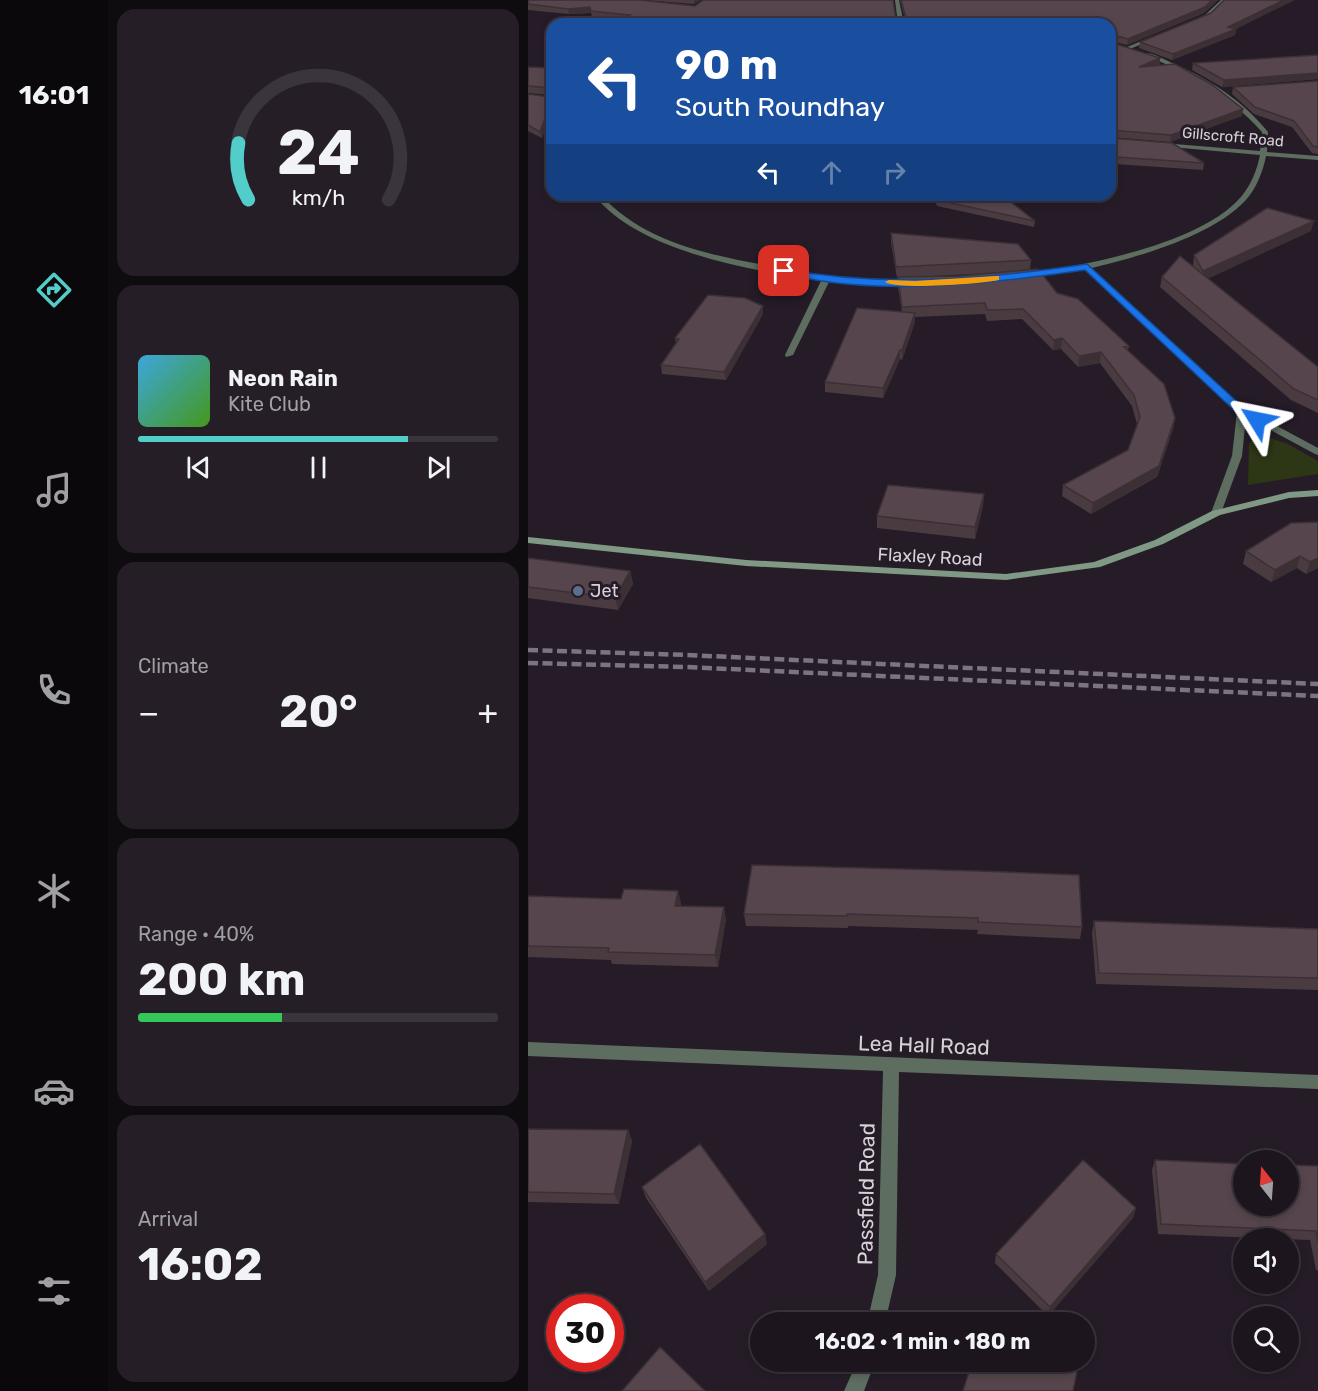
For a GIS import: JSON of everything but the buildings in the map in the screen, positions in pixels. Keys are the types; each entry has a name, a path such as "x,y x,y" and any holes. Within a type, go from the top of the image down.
{"street":[{"path":"897,0 900,18"},
{"path":"1187,24 1207,16 1224,0"},
{"path":"1128,48 1157,36"},
{"path":"1014,277 1087,267 1162,243 1221,218 1242,201 1253,184 1265,153 1265,132 1247,109 1196,74 1119,46"},
{"path":"1223,91 1235,90"},
{"name":"Gillscroft Road","path":"1158,144 1318,158"},
{"path":"603,201 618,215 676,246 717,258 826,279 926,283"},
{"path":"1087,267 1242,411 1318,452"},
{"path":"789,355 826,279"},
{"path":"1216,513 1237,456 1242,411"},
{"name":"Flaxley Road","path":"528,540 746,563 1006,577 1096,565 1159,542 1216,513 1289,495 1318,493"},
{"name":"Lea Hall Road","path":"528,1049 1318,1082"},
{"name":"Passfield Road","path":"879,1312 888,1275 891,1065"},
{"path":"854,1391 862,1372"}],"green space":[{"path":"1259,434 1288,444 1318,461 1318,474 1248,485 1249,443"}],"railway":[{"path":"528,650 687,655 1318,684"},
{"path":"528,663 685,667 1318,696"}],"slow traffic":[{"path":"889,282 915,284 996,278"}],"place":[{"name":"Jet","path":"578,591"}],"route":[{"path":"784,271 826,279 915,284 1024,276 1087,267 1242,411 1257,420"}]}
